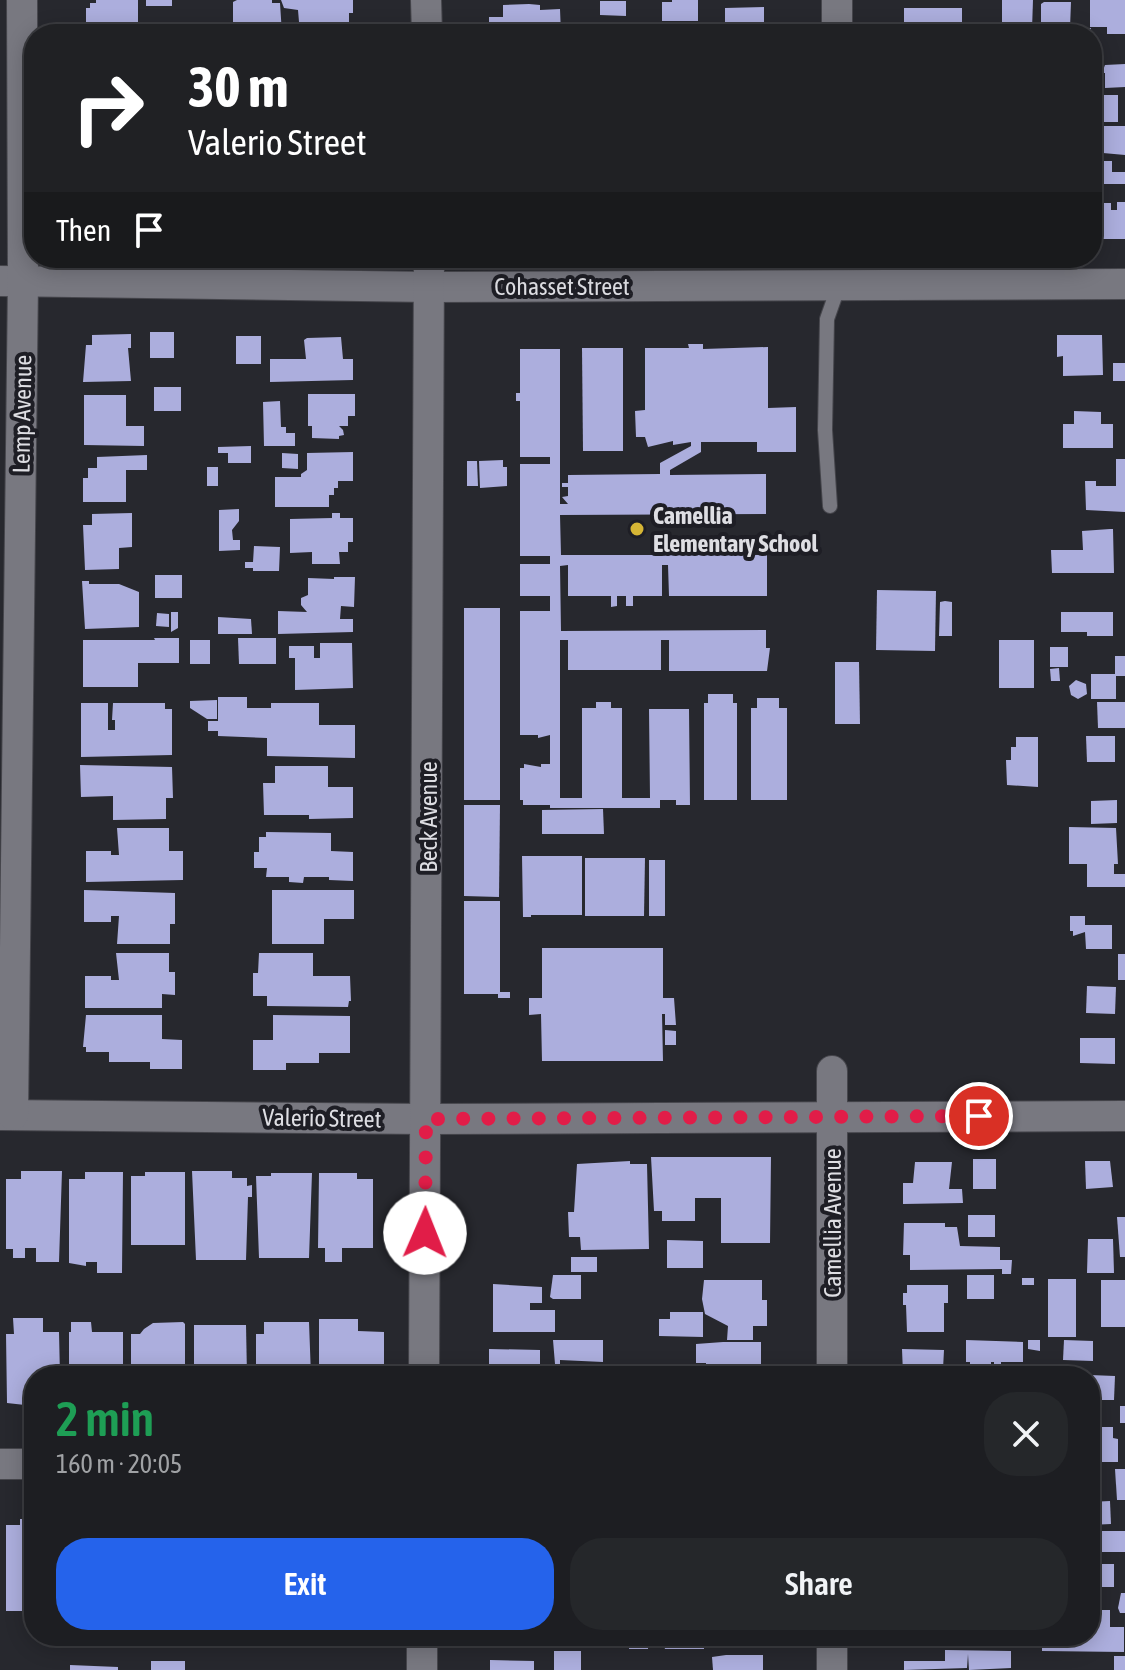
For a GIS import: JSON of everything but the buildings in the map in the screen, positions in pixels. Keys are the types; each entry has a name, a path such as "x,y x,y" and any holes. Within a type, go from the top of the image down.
{"street":[{"name":"Lemp Avenue","path":"7,1115 12,281 22,0"},
{"path":"426,0 427,24"},
{"path":"837,0 837,24"},
{"name":"Cohasset Street","path":"12,281 430,273 839,271 1125,284"},
{"name":"Beck Avenue","path":"424,1366 430,273"},
{"name":"Camellia Avenue","path":"832,1071 832,1366"},
{"name":"Valerio Street","path":"7,1115 426,1119 1125,1116"},
{"path":"0,1464 24,1464"},
{"path":"422,1646 422,1670"},
{"path":"832,1646 832,1670"}],"lane":[{"path":"830,506 825,430 827,319 839,271"}],"place":[{"name":"Camellia Elementary School","path":"637,529"}],"route":[{"path":"425,1233 426,1119 979,1116"}]}
